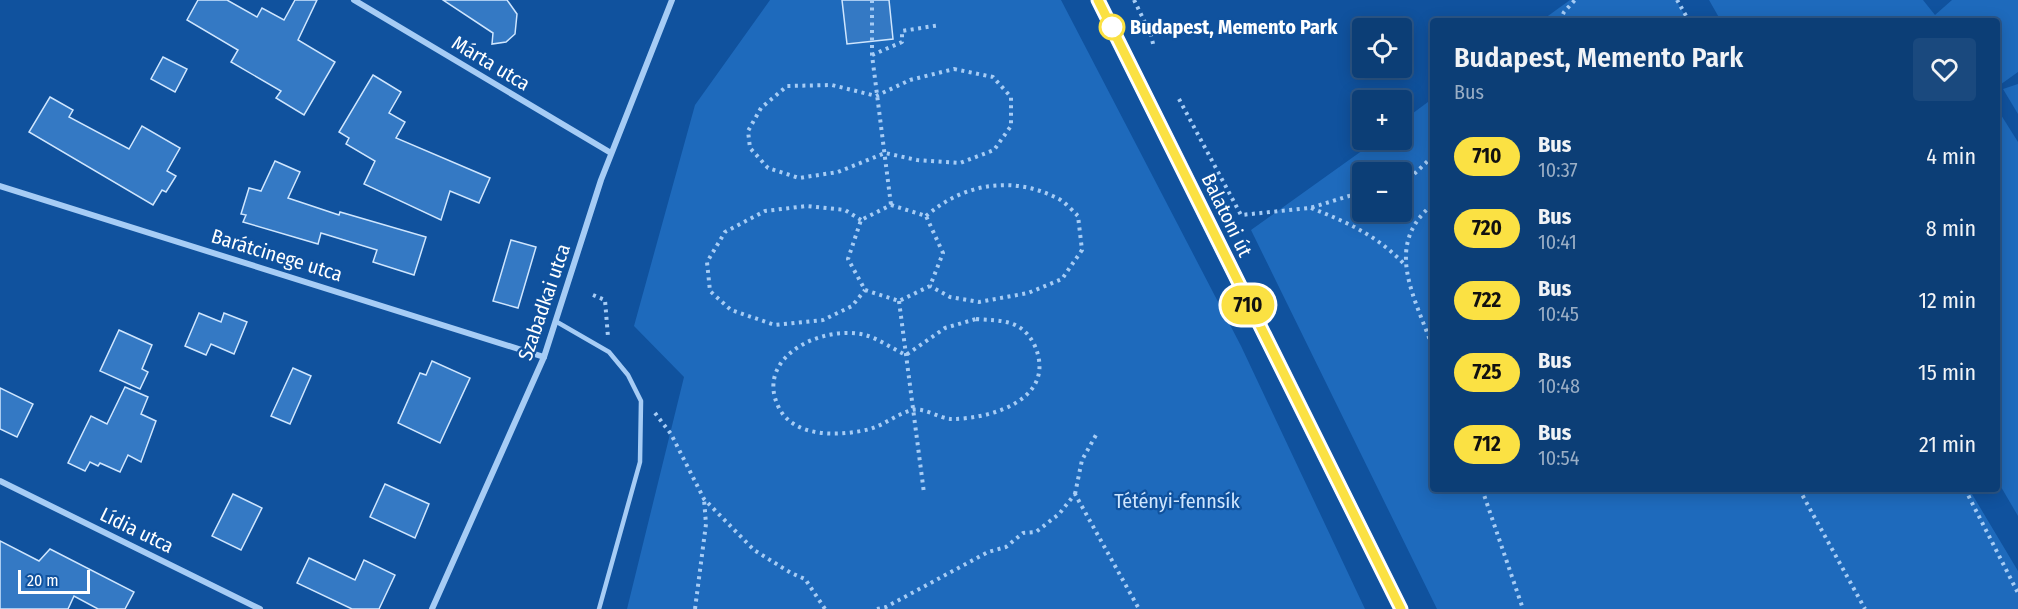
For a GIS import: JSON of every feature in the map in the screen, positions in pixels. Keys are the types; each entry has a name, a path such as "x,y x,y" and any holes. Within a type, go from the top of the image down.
{"main road":[{"name":"Balatoni út","path":"1098,0 1401,609"}],"street":[{"name":"Márta utca","path":"354,0 611,153"},
{"name":"Szabadkai utca","path":"432,609 544,357 611,153 672,0"},
{"name":"Barátcinege utca","path":"0,186 544,357"},
{"name":"Lídia utca","path":"0,481 260,609"}],"lane":[{"path":"557,322 609,352 628,375 640,401 640,462 599,609"}],"path":[{"path":"872,0 872,55 891,205"},
{"path":"1134,0 1151,35 1154,48"},
{"path":"1562,18 1575,0"},
{"path":"1677,0 1687,18"},
{"path":"872,55 902,42 902,31 940,25"},
{"path":"954,69 993,77 1011,98 1011,126 994,150 960,163 917,160 885,153 838,172 799,178 768,168 750,148 748,131 761,108 787,86 832,85 876,96 910,80 954,69"},
{"path":"1179,99 1241,215 1310,208 1352,195"},
{"path":"1412,176 1430,159"},
{"path":"926,216 946,199 981,186 1023,187 1058,198 1078,216 1082,250 1062,279 1028,293 980,302 950,297 930,286"},
{"path":"891,205 926,216 943,253 930,286 899,301 865,290 848,259 861,220 891,205"},
{"path":"861,220 845,210 807,206 765,211 726,232 706,262 710,291 731,310 775,325 823,320 852,306 865,290"},
{"path":"1404,264 1409,233 1421,215 1430,207"},
{"path":"1310,208 1348,222 1386,244 1404,264 1430,340"},
{"path":"593,295 605,300 609,352"},
{"path":"899,301 924,493"},
{"path":"976,319 1011,322 1028,332 1036,351 1039,374 1025,399 993,415 950,419 913,409 871,429 832,435 793,424 780,409 773,388 777,369 789,353 814,338 841,333 865,335 906,355 945,328 976,319"},
{"path":"640,401 657,414 671,434 704,499 754,550 805,579 825,609"},
{"path":"877,609 886,607 988,552 1006,547 1023,533 1036,532 1059,514 1075,494 1082,460 1096,435"},
{"path":"1483,492 1523,609"},
{"path":"1801,492 1865,609"},
{"path":"1967,492 2018,593"},
{"path":"1075,494 1139,609"},
{"path":"695,609 706,524 704,499"}],"green space":[{"name":"Tétényi-fennsík","path":"770,0 1061,0 1241,346 1365,609 627,609 684,377 634,326 695,105"},
{"path":"1570,0 1676,0 1686,18 1545,18"},
{"path":"1709,0 1923,0 1935,15 1952,0 2018,0 2018,72 2000,85 2000,18 1719,18"},
{"path":"2018,84 2018,114 2003,89"},
{"path":"1430,100 1430,492 1971,492 2018,571 2018,609 1437,609 1251,230 1363,150 1412,150 1412,114"},
{"path":"2000,113 2018,142 2018,516 2000,485"}],"building":[{"path":"198,0 227,0 257,17 262,8 284,20 295,0 317,0 298,40 335,62 304,115 276,98 281,91 231,62 238,50 187,20"},
{"path":"443,0 507,0 517,14 515,34 506,42 492,44 493,33"},
{"path":"842,0 889,0 893,39 847,44"},
{"path":"163,57 187,69 175,92 151,79"},
{"path":"373,75 401,92 389,113 405,122 396,138 490,178 479,203 450,191 441,220 364,184 375,161 346,144 349,138 339,132"},
{"path":"50,97 73,110 69,117 129,149 142,126 180,148 167,171 176,176 166,192 162,190 153,205 29,132"},
{"path":"275,161 300,172 288,198 339,215 340,212 426,237 414,275 373,262 377,250 321,233 318,244 243,222 246,215 241,214 249,188 261,191"},
{"path":"511,240 536,247 518,308 493,301"},
{"path":"199,313 221,322 224,313 247,322 234,354 211,344 206,355 185,346"},
{"path":"119,330 152,345 142,369 148,372 140,389 100,371"},
{"path":"432,361 470,378 440,443 398,423 420,373 426,375"},
{"path":"293,368 311,376 290,424 271,416"},
{"path":"125,387 148,397 141,414 156,421 141,462 128,455 120,472 100,463 98,466 90,462 85,471 68,463 91,416 107,424"},
{"path":"0,388 33,404 17,437 0,429"},
{"path":"385,484 429,504 415,538 370,517"},
{"path":"233,494 262,508 241,550 212,536"},
{"path":"0,541 39,561 50,549 134,592 125,609 98,609 74,596 68,609 0,609"},
{"path":"309,558 355,580 364,560 395,575 379,609 352,609 297,583"}],"bus line":[{"name":"710","path":"1098,0 1401,609"}],"place":[{"name":"Budapest, Memento Park","path":"1112,27"}]}
